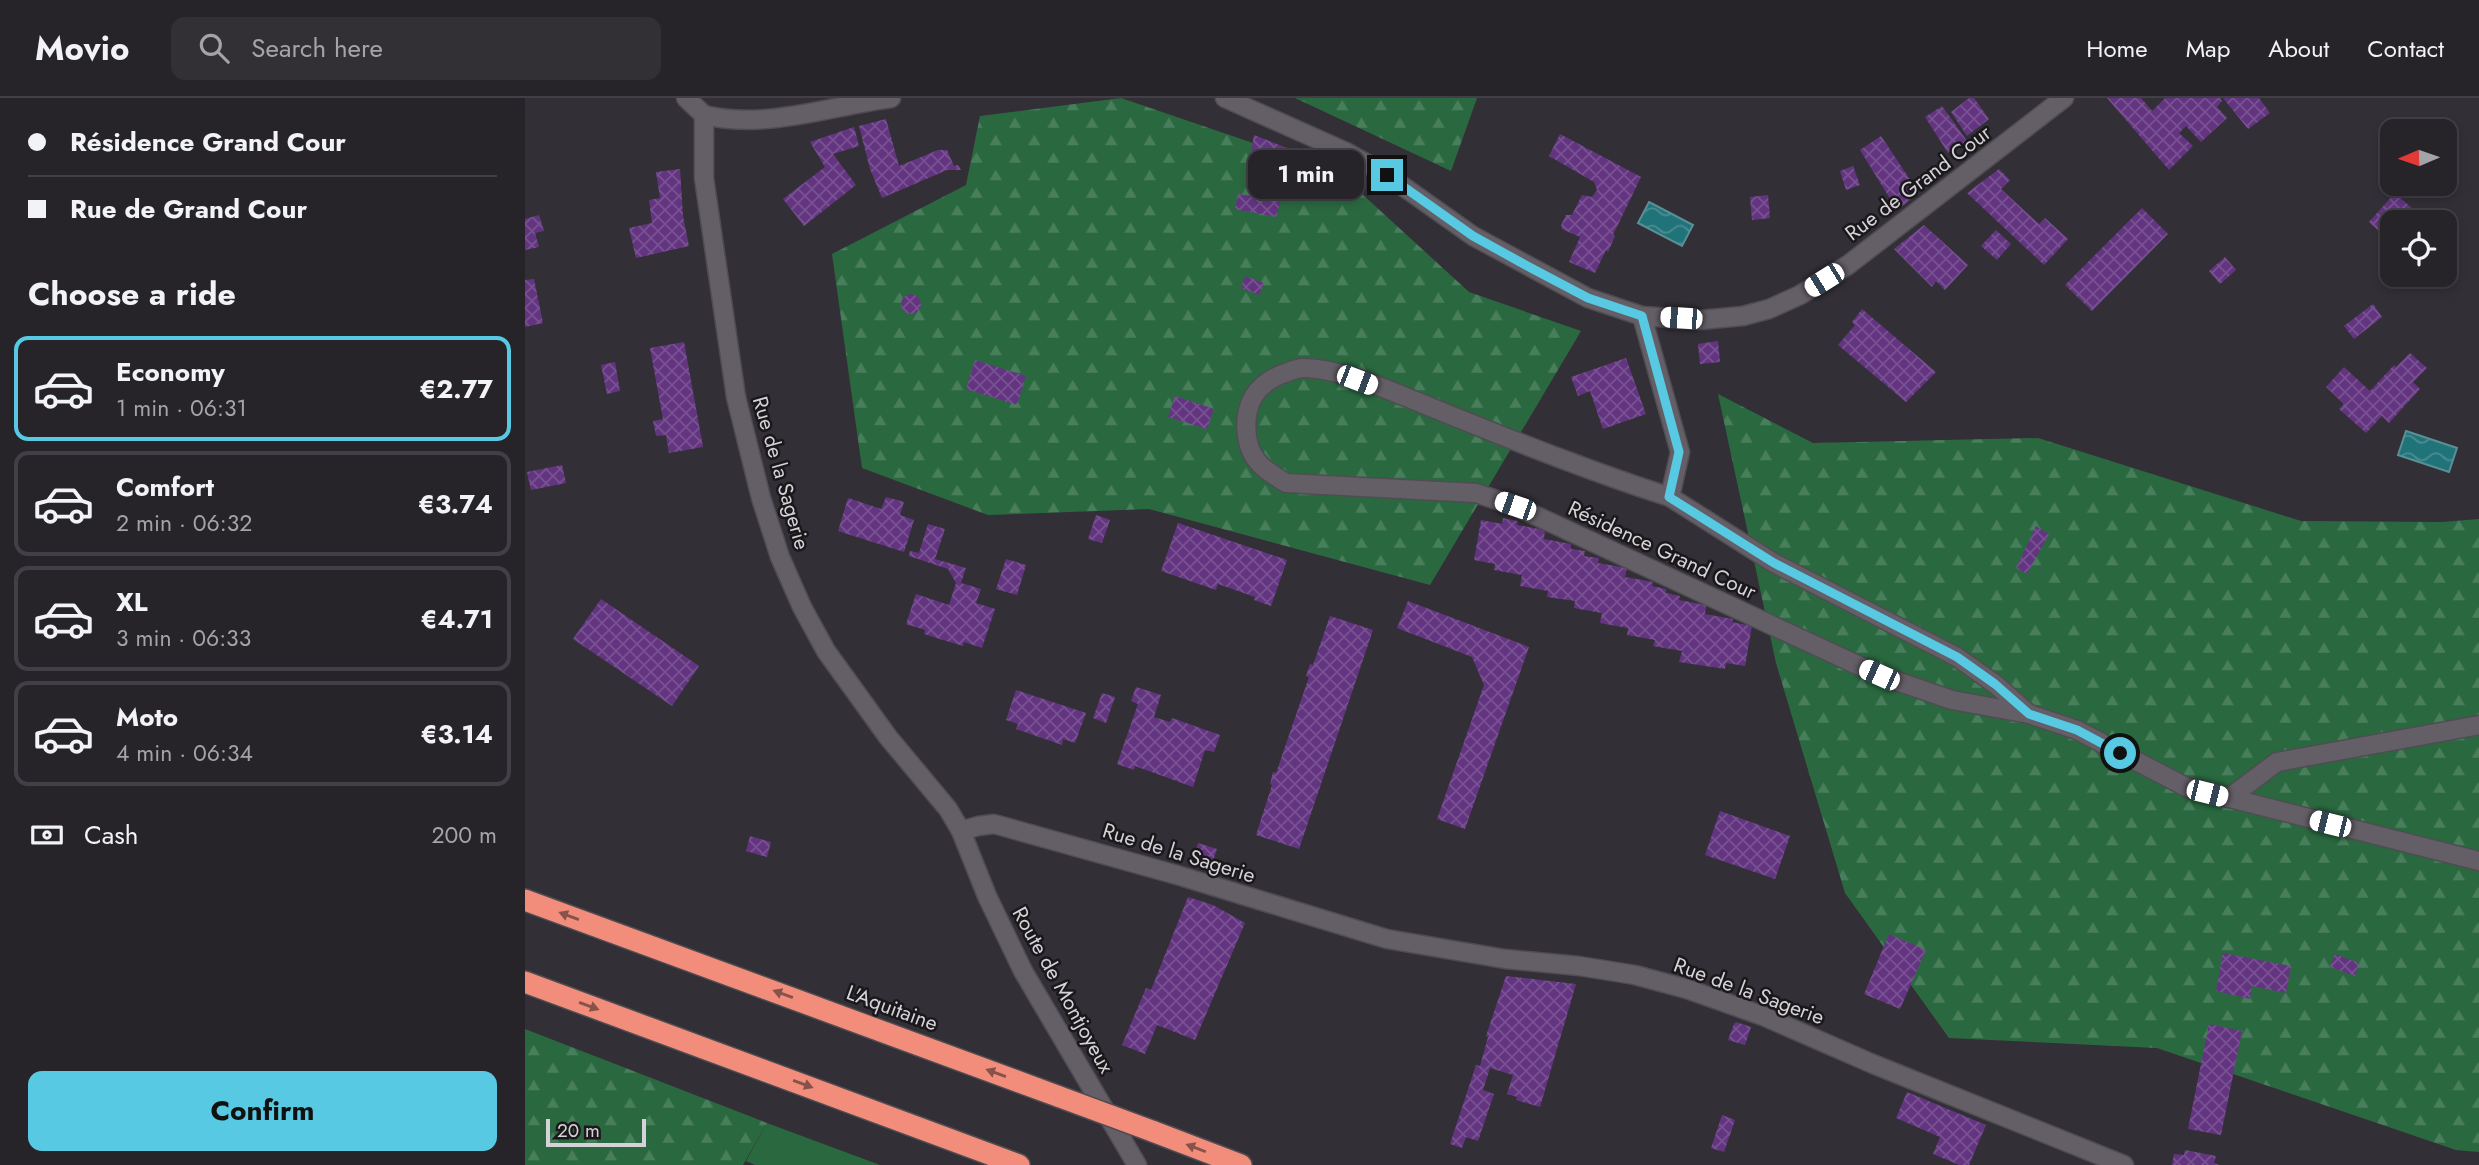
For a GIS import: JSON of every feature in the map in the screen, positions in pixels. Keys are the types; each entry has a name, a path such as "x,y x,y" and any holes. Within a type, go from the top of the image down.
{"highway":[{"name":"L'Aquitaine","path":"525,900 1241,1165"},
{"path":"525,982 1019,1165"}],"street":[{"path":"686,98 704,116 726,121 763,119 891,98"},
{"name":"Rue de Grand Cour","path":"1225,98 1346,152 1387,175 1473,236 1588,298 1642,316 1700,320 1743,316 1769,309 1800,295 1848,265 2064,98"},
{"name":"Rue de la Sagerie","path":"704,116 703,178 736,397 761,498 780,557 825,651 888,737 935,790 961,831 978,825 994,824 1177,875 1387,939 1505,959 1636,975 1687,989 1763,1016 1873,1064 2124,1165"},
{"path":"1642,316 1679,452 1669,497"},
{"name":"Résidence Grand Cour","path":"2029,714 1995,684 1957,657 1774,563 1669,497 1581,467 1337,372 1301,367 1277,375 1254,393 1245,419 1248,443 1254,457 1265,471 1286,482 1476,493 1515,506 1879,675 1952,700 2029,714 2077,730 2186,787 2479,861"},
{"path":"2229,798 2277,762 2479,725"},
{"name":"Route de Montjoyeux","path":"961,831 987,896 1023,971 1137,1165"}],"green space":[{"path":"1121,98 1338,172 1469,292 1581,331 1430,585 1149,509 988,515 862,468 832,254 966,185 980,116"},
{"path":"1295,98 1477,98 1451,171"},
{"path":"1718,394 1813,443 2038,438 2301,521 2442,522 2479,519 2479,1152 2456,1150 2157,1048 1949,1038 1845,893 1776,663"},
{"path":"525,1029 767,1123 743,1165 525,1165"},
{"path":"767,1123 880,1165 755,1165 746,1161"}],"water":[{"path":"1649,202 1693,225 1682,246 1638,223"},
{"path":"2406,431 2457,448 2449,472 2398,455"}],"building":[{"path":"1969,98 1974,98 1989,119 1967,136 1951,112"},
{"path":"2107,98 2141,98 2152,111 2165,98 2220,98 2222,101 2217,107 2227,118 2201,142 2186,126 2179,133 2193,146 2169,170"},
{"path":"2223,98 2259,98 2270,113 2248,129"},
{"path":"1942,106 1967,141 1948,153 1925,117"},
{"path":"886,119 899,166 938,150 947,150 954,166 958,165 961,170 947,170 882,198 870,169 859,126"},
{"path":"854,127 859,146 833,154 856,185 804,226 783,199 825,167 810,142"},
{"path":"1560,134 1641,177 1613,235 1615,236 1608,252 1606,250 1595,273 1569,262 1580,237 1562,229 1561,225 1566,215 1572,215 1582,195 1592,197 1597,190 1594,182 1549,156"},
{"path":"1254,135 1295,151 1276,217 1235,209 1238,194 1264,198 1267,182 1246,178"},
{"path":"1881,136 1919,193 1897,210 1860,150"},
{"path":"1853,166 1860,185 1846,190 1840,171"},
{"path":"680,169 683,216 689,246 636,258 629,228 652,223 649,200 660,198 656,172"},
{"path":"1999,169 2010,180 2001,189 2039,224 2045,218 2068,239 2044,265 1967,193"},
{"path":"1768,195 1770,218 1752,220 1750,197"},
{"path":"2392,196 2398,196 2414,210 2380,210 2380,232 2369,222"},
{"path":"2142,208 2168,234 2092,311 2065,285"},
{"path":"539,215 544,231 535,233 539,247 525,250 525,219"},
{"path":"1924,225 1968,265 1945,290 1936,281 1932,287 1894,249"},
{"path":"1996,230 2011,244 1997,260 1981,246"},
{"path":"2225,257 2236,270 2220,284 2209,271"},
{"path":"1245,276 1264,283 1259,295 1241,288"},
{"path":"534,279 543,323 525,327 525,280"},
{"path":"911,294 918,297 921,304 918,311 911,314 904,311 901,304 904,297"},
{"path":"2373,304 2382,317 2354,339 2344,326"},
{"path":"1862,309 1936,372 1906,402 1838,345 1855,325 1852,322"},
{"path":"1718,341 1720,362 1700,364 1698,344"},
{"path":"684,342 703,447 669,453 666,435 656,436 653,421 663,419 650,348"},
{"path":"2410,353 2427,368 2413,382 2420,389 2389,423 2382,416 2366,433 2339,409 2344,404 2326,387 2344,367 2370,391 2394,365 2396,367"},
{"path":"1626,358 1646,414 1603,429 1590,391 1578,396 1571,377"},
{"path":"975,360 1026,376 1017,405 966,389"},
{"path":"615,362 620,391 607,394 601,365"},
{"path":"1175,396 1214,409 1207,429 1168,417"},
{"path":"562,465 566,483 531,490 527,472"},
{"path":"886,497 904,502 900,515 914,520 904,552 838,531 848,498 881,509"},
{"path":"1096,515 1110,520 1102,543 1088,539"},
{"path":"1503,518 1518,521 1517,525 1545,530 1544,539 1571,544 1571,549 1585,551 1584,556 1599,558 1598,563 1627,568 1625,577 1653,582 1652,586 1680,596 1679,600 1706,605 1705,614 1752,626 1745,666 1726,663 1725,669 1679,662 1682,651 1653,646 1655,640 1627,635 1628,628 1600,623 1602,613 1574,608 1575,601 1547,597 1548,591 1520,586 1522,575 1494,570 1495,564 1474,560 1481,520 1502,524"},
{"path":"1178,523 1287,560 1271,606 1254,600 1255,597 1218,584 1216,590 1161,571"},
{"path":"928,524 945,529 935,559 966,568 961,583 981,589 976,603 995,609 982,648 964,642 963,646 924,634 925,630 906,624 916,594 949,605 956,583 948,569 909,556 910,551 919,553"},
{"path":"2036,526 2049,534 2027,574 2016,568"},
{"path":"1006,559 1026,565 1017,595 996,589"},
{"path":"601,599 699,666 672,706 573,639"},
{"path":"1408,601 1529,647 1465,829 1437,819 1484,685 1472,657 1397,628"},
{"path":"1330,616 1373,630 1299,849 1256,835 1272,785 1273,772 1276,773 1309,677 1306,676 1310,664 1313,665"},
{"path":"1136,687 1161,695 1154,717 1170,722 1172,718 1220,735 1214,752 1205,750 1193,787 1135,766 1134,770 1117,764 1138,704 1131,701"},
{"path":"1016,690 1086,713 1075,743 1063,739 1062,745 1016,729 1018,724 1006,720"},
{"path":"1102,693 1115,697 1106,723 1093,718"},
{"path":"1720,811 1790,836 1775,879 1705,855"},
{"path":"750,836 771,842 767,857 746,851"},
{"path":"1198,843 1217,849 1213,861 1194,855"},
{"path":"1188,897 1213,905 1245,923 1195,1040 1157,1025 1145,1054 1122,1045 1146,988 1151,990"},
{"path":"1889,934 1926,950 1900,1009 1864,994"},
{"path":"2223,953 2291,966 2286,993 2252,986 2250,999 2216,991"},
{"path":"2335,954 2359,963 2355,976 2330,967"},
{"path":"1506,976 1576,984 1540,1107 1516,1100 1517,1097 1507,1094 1513,1075 1490,1068 1483,1090 1494,1094 1478,1141 1466,1137 1462,1148 1450,1144 1476,1065 1480,1066 1488,1037 1486,1036"},
{"path":"1736,1022 1751,1027 1745,1045 1728,1040"},
{"path":"2209,1024 2242,1031 2221,1135 2188,1129"},
{"path":"1907,1092 1986,1125 1969,1165 1959,1165 1933,1154 1940,1137 1896,1118"},
{"path":"1722,1115 1735,1120 1724,1152 1711,1148"},
{"path":"2185,1150 2216,1156 2214,1163 2220,1165 2172,1165 2174,1154 2184,1155"}],"route":[{"path":"1387,175 1473,236 1588,298 1642,316 1679,452 1669,497 1774,563 1890,625 1957,657 1995,684 2029,714 2077,730 2120,753"}]}
